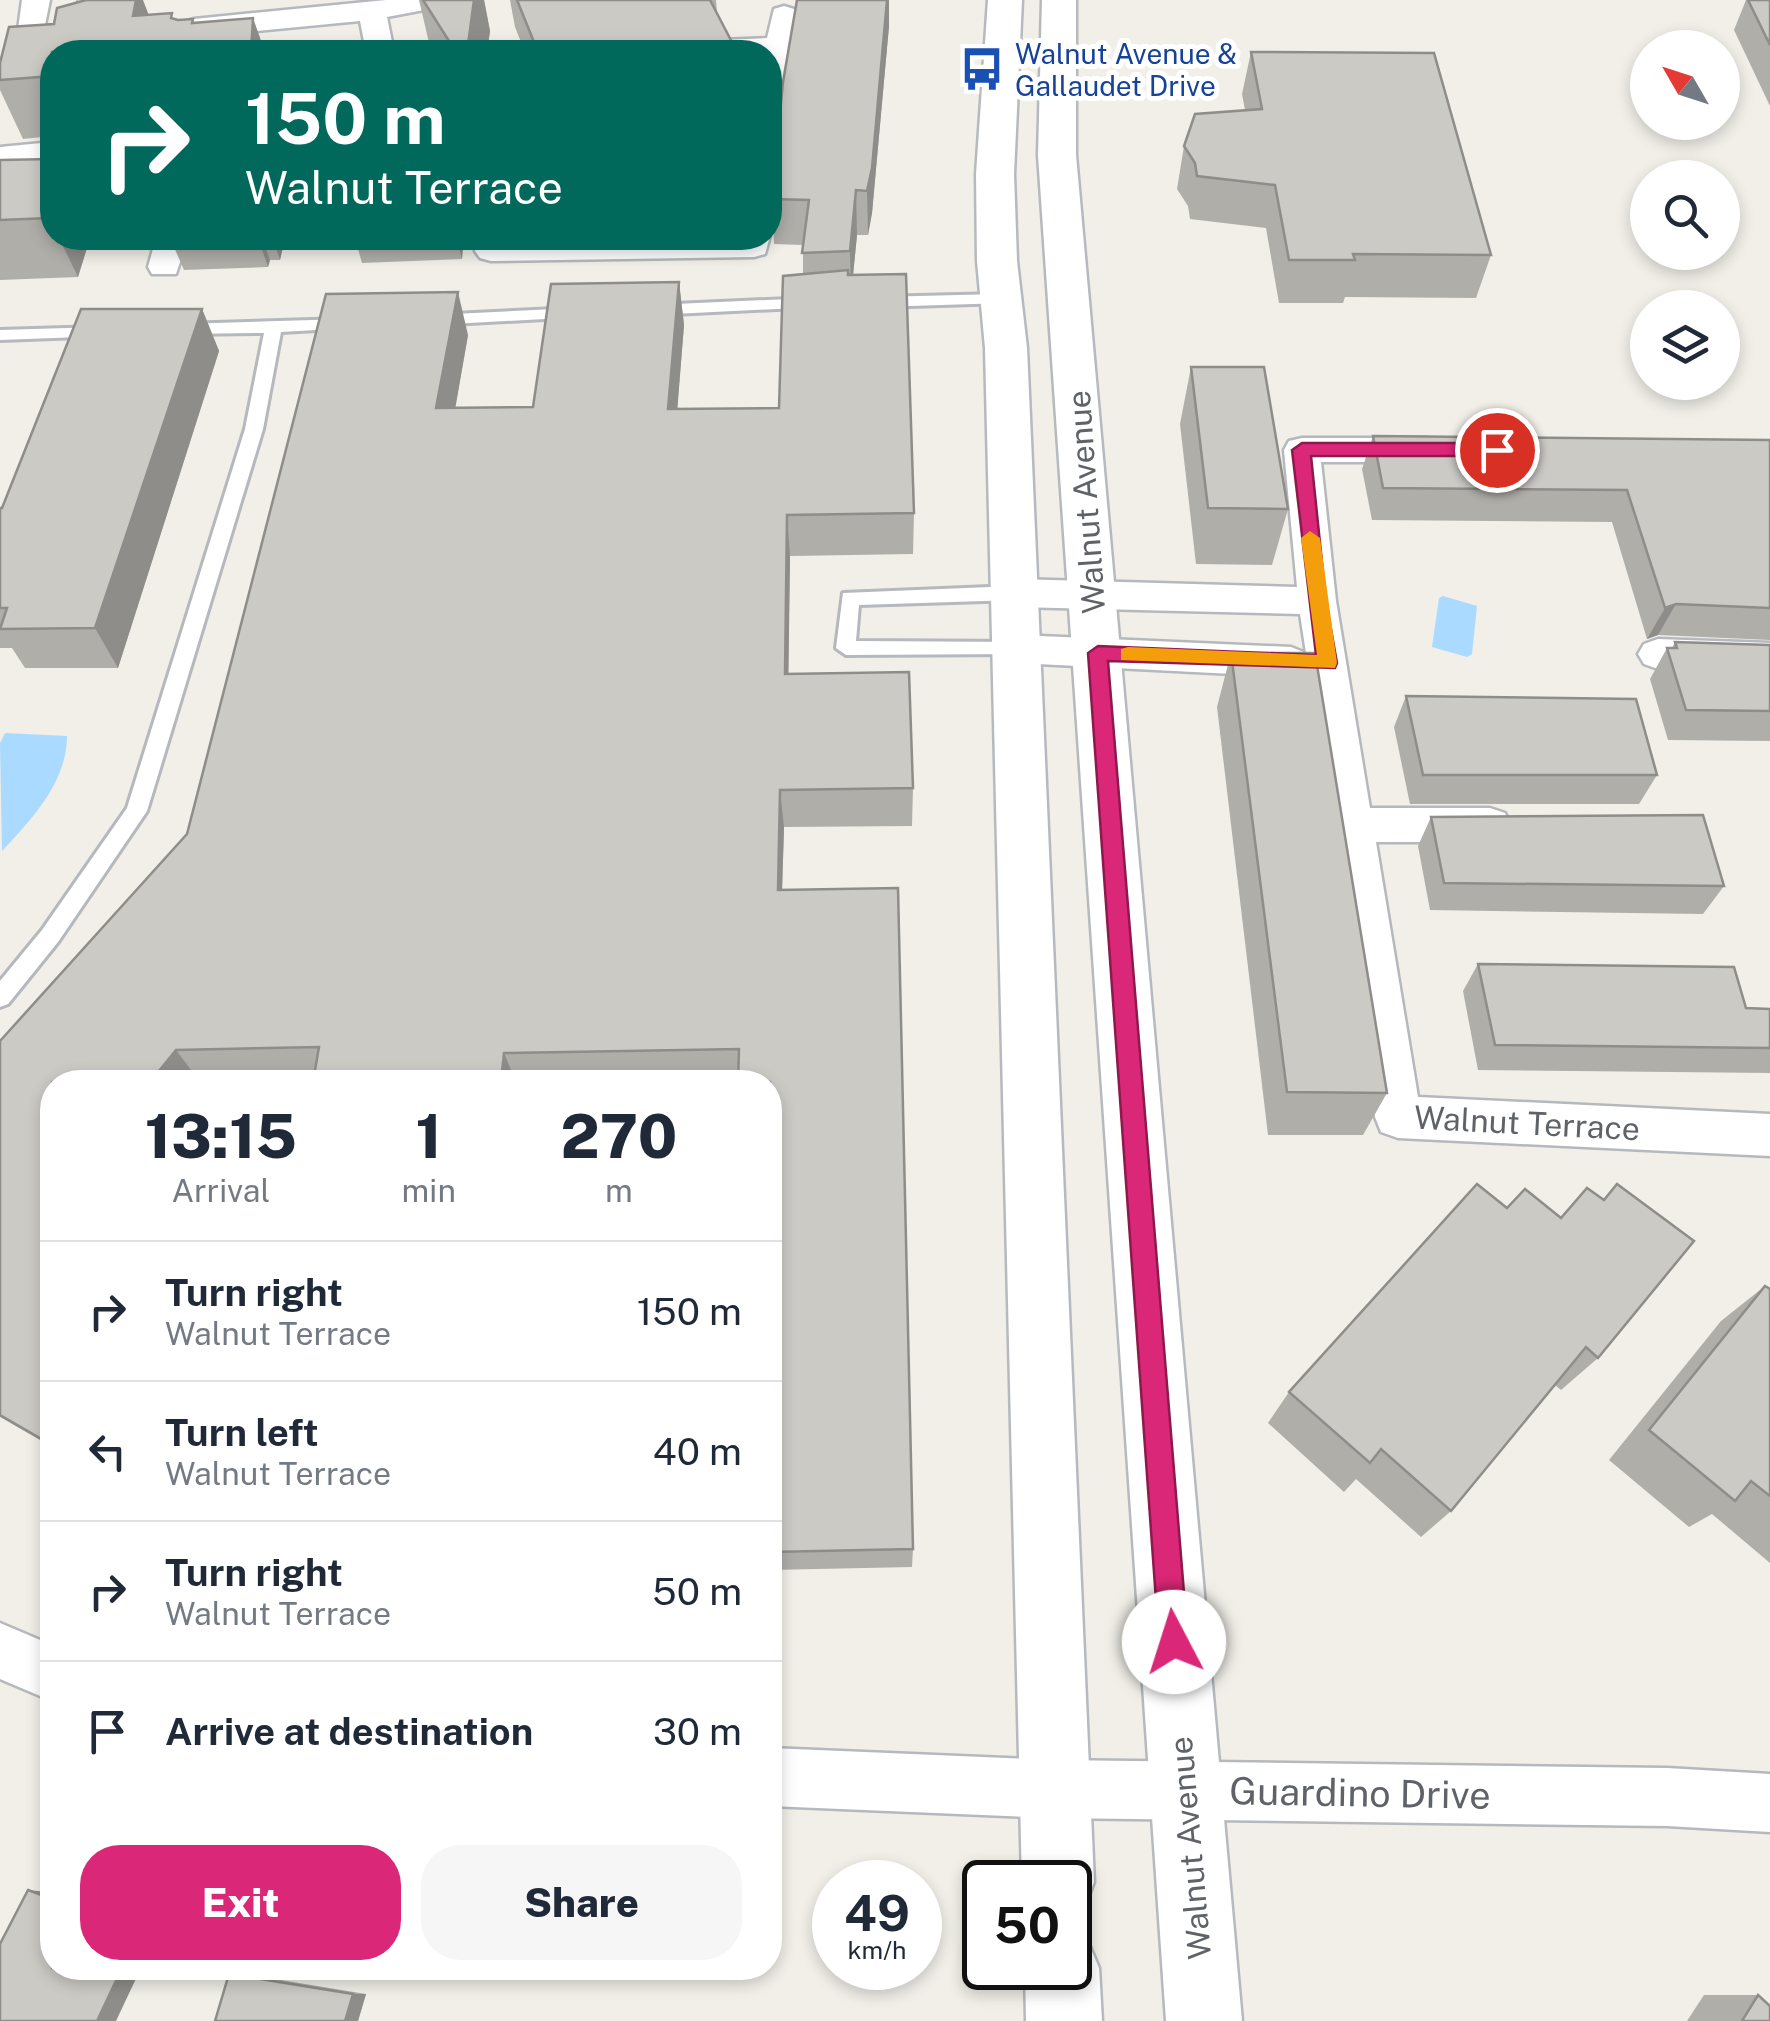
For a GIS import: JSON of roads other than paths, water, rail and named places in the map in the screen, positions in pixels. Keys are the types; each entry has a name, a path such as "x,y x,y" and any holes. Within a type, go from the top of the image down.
{"main road":[{"path":"1005,0 996,160 999,299 1006,348 1017,621 1057,1860"},
{"name":"Walnut Avenue","path":"1059,0 1057,155 1204,2021"},
{"path":"1063,1990 1064,2021"}],"street":[{"path":"30,44 36,0"},
{"path":"163,31 372,11 435,0"},
{"path":"372,11 378,40"},
{"path":"781,40 784,15"},
{"path":"0,50 40,43"},
{"path":"0,156 40,152"},
{"path":"491,250 557,250"},
{"name":"Walnut Terrace","path":"1458,450 1302,450 1317,601 1398,1117 1770,1135"},
{"path":"1017,621 1096,624 1317,601"},
{"path":"1017,621 1096,624 1328,663"},
{"path":"1658,654 1770,658"},
{"path":"1355,825 1531,825"},
{"path":"0,1651 40,1669"},
{"name":"Guardino Drive","path":"782,1778 1053,1789 1667,1797 1770,1802"}],"lane":[{"path":"636,310 999,299"},
{"path":"422,320 597,312"},
{"path":"156,330 366,323"},
{"path":"0,996 50,936 137,811 254,429 274,327"},
{"path":"0,334 118,331"},
{"path":"850,598 1017,621 846,648 850,598"}],"water":[{"path":"1439,598 1477,606 1472,654 1467,657 1432,647"},
{"path":"5,733 67,736 61,769 46,799 2,851 0,743"}],"place":[{"name":"Walnut Avenue & Gallaudet Drive","path":"982,69"}]}
